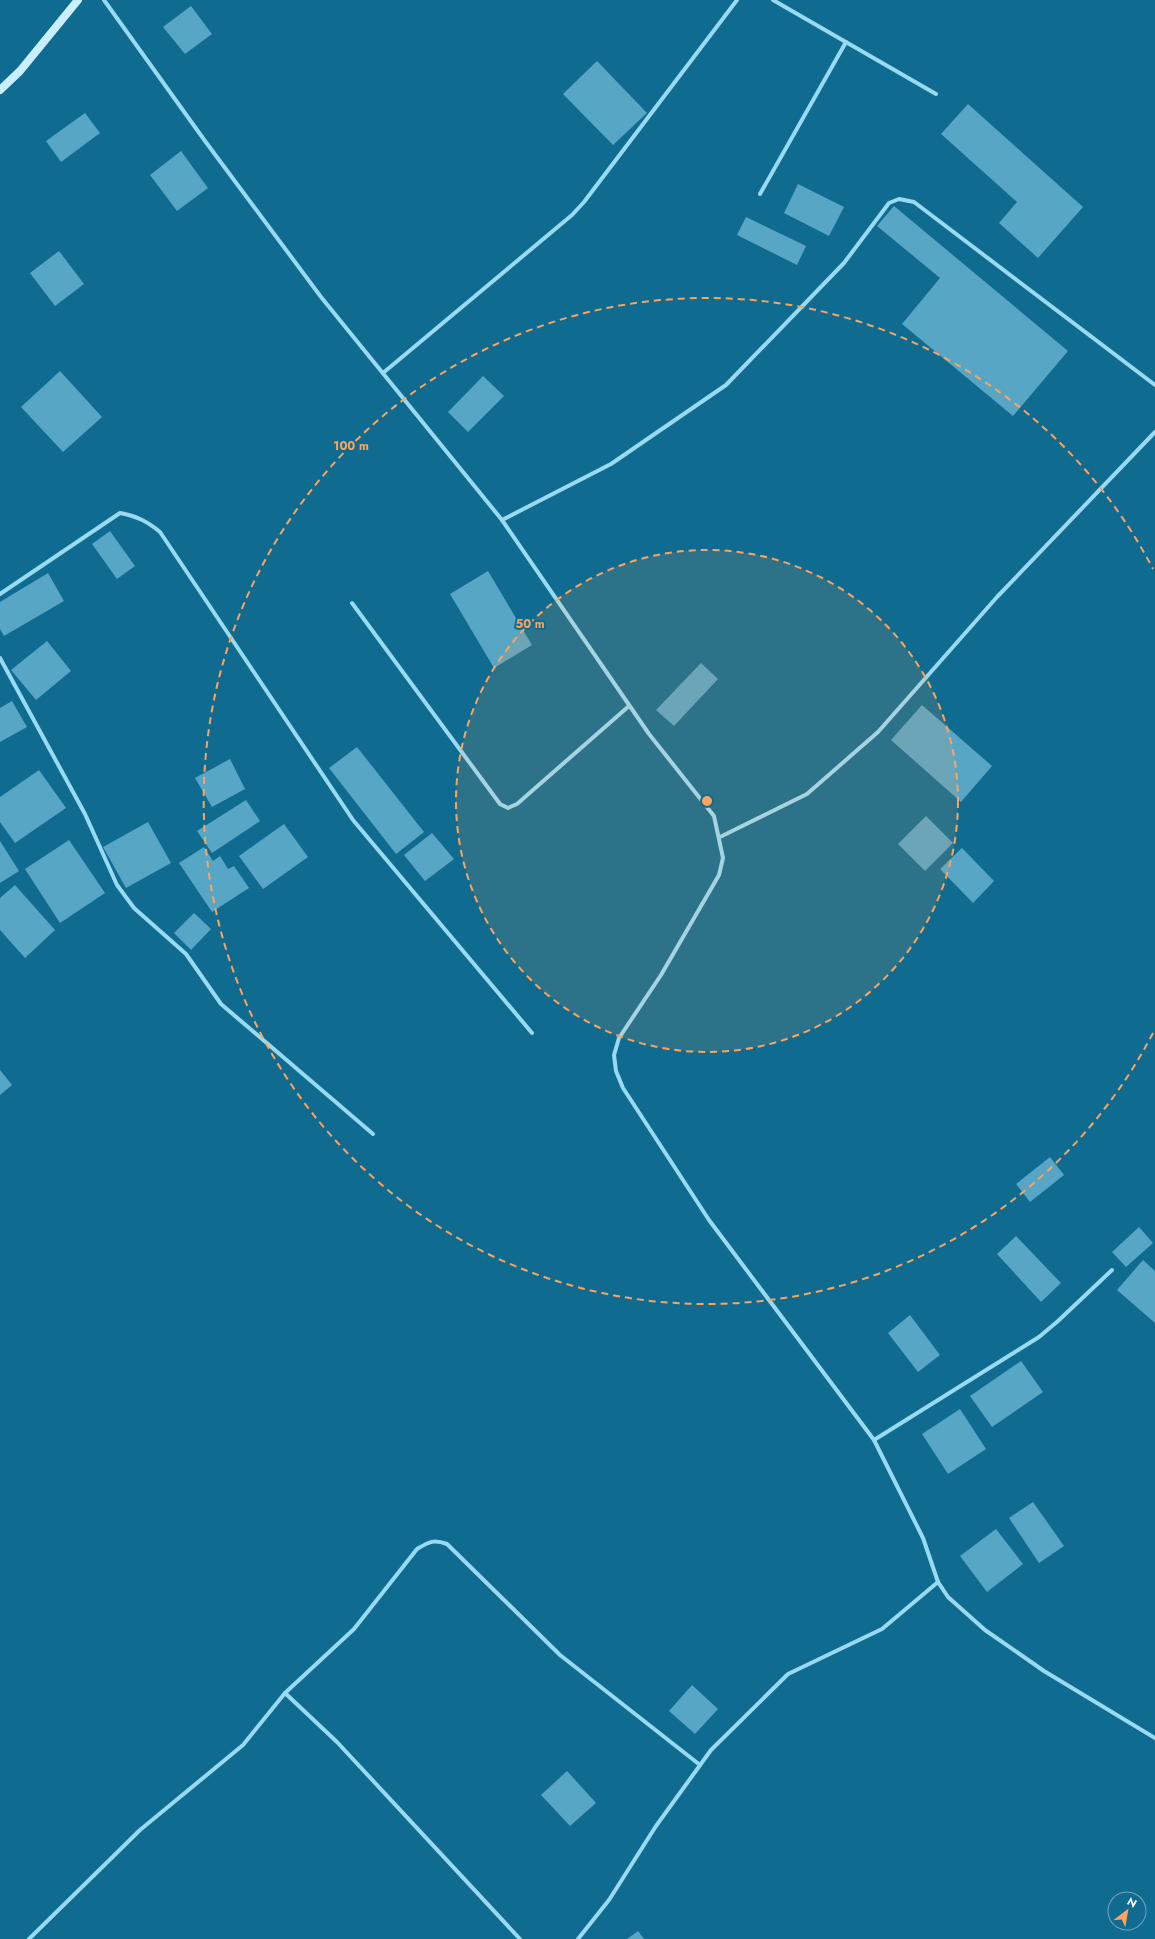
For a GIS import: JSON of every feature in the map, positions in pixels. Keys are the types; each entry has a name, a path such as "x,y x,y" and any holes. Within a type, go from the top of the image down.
{"street":[{"path":"0,90 20,71 78,0"},
{"path":"104,0 205,141 321,297 502,520 649,734 714,816 724,858 719,875 661,975 619,1038 614,1055 616,1071 623,1088 709,1220 874,1440 923,1538 938,1582 948,1597 985,1630 1044,1671 1155,1738"},
{"path":"383,373 572,215 584,202 737,0"},
{"path":"773,0 936,94"},
{"path":"760,194 846,42"},
{"path":"502,520 611,464 726,385 844,263 889,203 899,199 914,202 1155,385"},
{"path":"720,837 807,794 878,732 997,597 1155,432"},
{"path":"0,594 120,513 136,516 150,523 160,532 353,820 532,1034"},
{"path":"352,603 500,804 508,808 517,804 629,706"},
{"path":"0,658 85,814 117,885 134,908 186,954 221,1004 373,1134"},
{"path":"874,1440 1039,1337 1112,1270"},
{"path":"29,1939 140,1830 243,1745 285,1693 354,1628 417,1548 437,1540 447,1544 560,1655 700,1765"},
{"path":"578,1939 609,1900 656,1826 711,1750 788,1674 882,1629 938,1582"},
{"path":"285,1693 338,1742 520,1939"}],"building":[{"path":"191,6 212,34 185,54 163,27"},
{"path":"597,61 647,113 613,145 563,94"},
{"path":"968,104 1083,207 1038,258 999,223 1017,202 941,134"},
{"path":"85,113 100,133 61,162 46,141"},
{"path":"181,151 208,188 177,211 150,175"},
{"path":"798,184 844,207 829,236 784,213"},
{"path":"894,206 1068,351 1013,416 902,324 940,278 877,226"},
{"path":"746,217 806,246 797,265 737,235"},
{"path":"59,251 84,284 55,306 30,273"},
{"path":"60,371 102,417 63,452 21,407"},
{"path":"483,376 504,396 468,432 448,412"},
{"path":"110,531 135,566 117,579 92,544"},
{"path":"488,571 532,645 494,668 450,594"},
{"path":"48,573 64,601 4,636 0,629 0,602"},
{"path":"47,641 71,671 36,700 11,670"},
{"path":"701,663 718,679 674,726 656,710"},
{"path":"12,701 27,727 0,742 0,708"},
{"path":"922,705 992,766 961,802 891,740"},
{"path":"357,747 424,832 396,854 329,768"},
{"path":"230,759 245,789 212,807 195,778"},
{"path":"39,770 66,808 15,843 0,822 0,797"},
{"path":"246,800 260,821 212,853 197,831"},
{"path":"926,816 953,843 925,871 898,844"},
{"path":"148,822 171,863 126,888 103,847"},
{"path":"284,824 308,857 263,889 239,856"},
{"path":"432,833 454,859 425,881 404,855"},
{"path":"69,840 105,893 60,923 25,869"},
{"path":"0,841 19,871 0,883"},
{"path":"204,847 213,861 220,856 228,869 234,866 249,888 212,912 179,863"},
{"path":"962,848 994,881 973,903 940,869"},
{"path":"15,885 55,930 25,958 0,930 0,898"},
{"path":"194,913 211,929 191,950 174,933"},
{"path":"0,1070 12,1085 0,1095"},
{"path":"1050,1157 1064,1175 1030,1202 1016,1184"},
{"path":"1139,1227 1153,1243 1126,1267 1112,1252"},
{"path":"1016,1236 1061,1283 1041,1302 997,1254"},
{"path":"1143,1260 1155,1271 1155,1323 1117,1290"},
{"path":"910,1315 940,1355 918,1372 888,1333"},
{"path":"1021,1361 1043,1392 992,1427 970,1396"},
{"path":"960,1409 986,1449 948,1474 922,1434"},
{"path":"1033,1502 1064,1546 1039,1563 1009,1518"},
{"path":"996,1529 1023,1564 987,1592 960,1556"},
{"path":"692,1685 718,1709 695,1734 669,1711"},
{"path":"567,1771 596,1803 570,1826 541,1795"},
{"path":"638,1931 644,1939 627,1939"}]}
